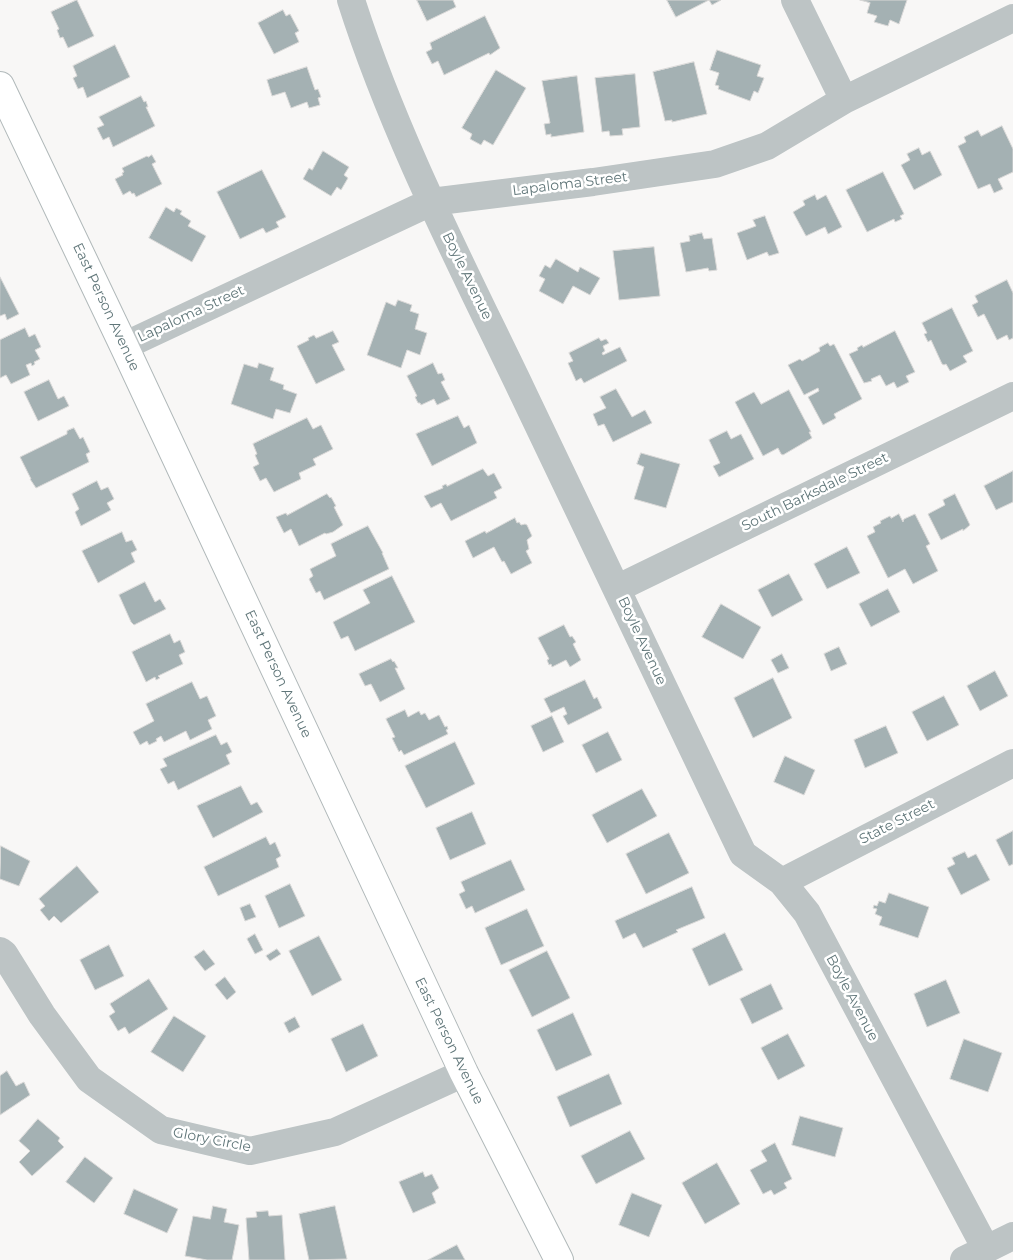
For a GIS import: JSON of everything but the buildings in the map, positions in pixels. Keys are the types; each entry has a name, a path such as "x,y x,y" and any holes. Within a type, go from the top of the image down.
{"main road":[{"name":"East Person Avenue","path":"0,86 124,346 464,1073 559,1260"}],"street":[{"name":"Boyle Avenue","path":"351,0 366,47 431,202 618,588 743,854 782,882 807,913 975,1255"},
{"path":"795,0 844,100"},
{"name":"Lapaloma Street","path":"124,346 431,202 593,182 715,164 767,146 844,100 1013,18"},
{"name":"South Barksdale Street","path":"618,588 1013,396"},
{"name":"State Street","path":"782,882 1013,763"},
{"name":"Glory Circle","path":"0,951 4,954 42,1015 89,1079 161,1130 250,1151 335,1132 464,1073"},
{"path":"975,1255 1013,1236"}]}
